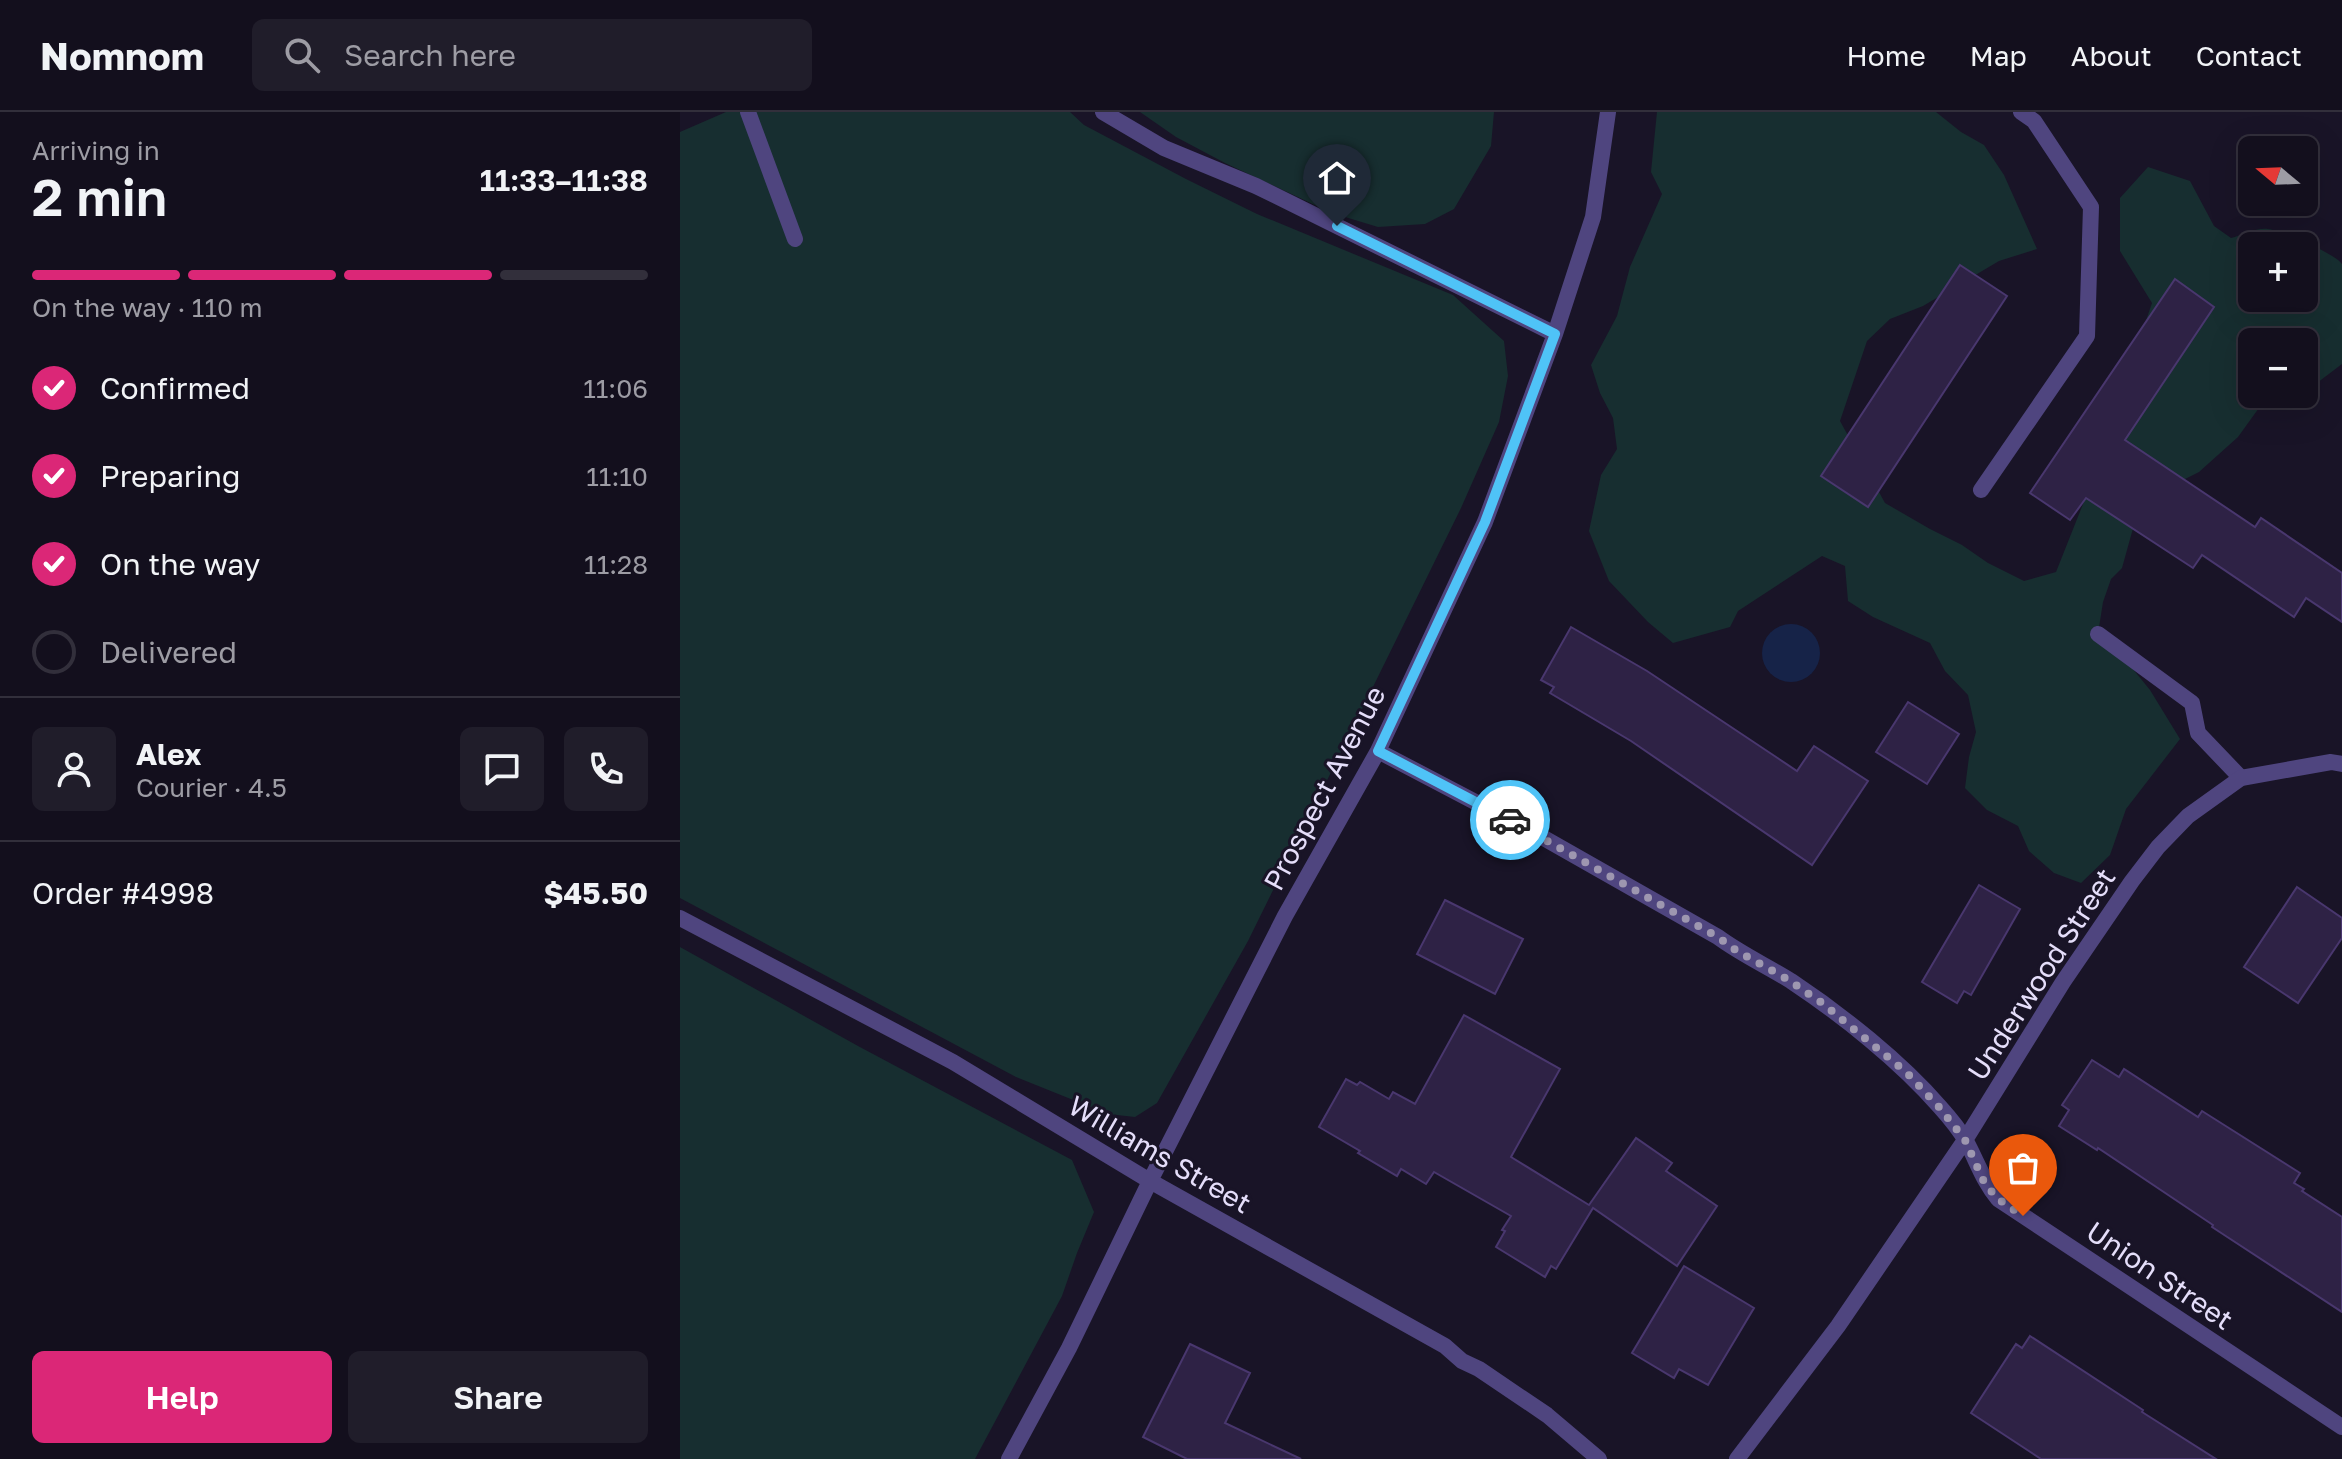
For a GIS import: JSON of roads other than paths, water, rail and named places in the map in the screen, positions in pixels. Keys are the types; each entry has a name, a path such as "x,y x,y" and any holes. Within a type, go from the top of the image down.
{"street":[{"path":"748,112 795,239"},
{"path":"1103,112 1164,148 1256,186 1555,334"},
{"name":"Prospect Avenue","path":"1009,1459 1069,1348 1285,916 1378,751 1485,522 1555,334 1593,217 1608,112"},
{"path":"1981,490 2087,336 2091,207 2034,121 2021,112"},
{"path":"2098,634 2192,703 2198,733 2241,778"},
{"name":"Union Street","path":"1378,751 1542,837 1705,929 1822,1003 1906,1072 1940,1108 1965,1140 1985,1184 1998,1199 2342,1427"},
{"name":"Underwood Street","path":"1737,1459 1838,1326 1965,1140 2063,982 2158,847 2188,816 2241,778 2331,762 2342,764"},
{"name":"Williams Street","path":"680,918 953,1062 1150,1181 1445,1346 1462,1361 1547,1415 1599,1459"}],"water":[{"path":"1791,624 1802,626 1811,633 1818,642 1818,664 1811,673 1802,680 1791,682 1780,680 1771,673 1764,664 1762,653 1764,642 1771,633 1780,626"}]}
